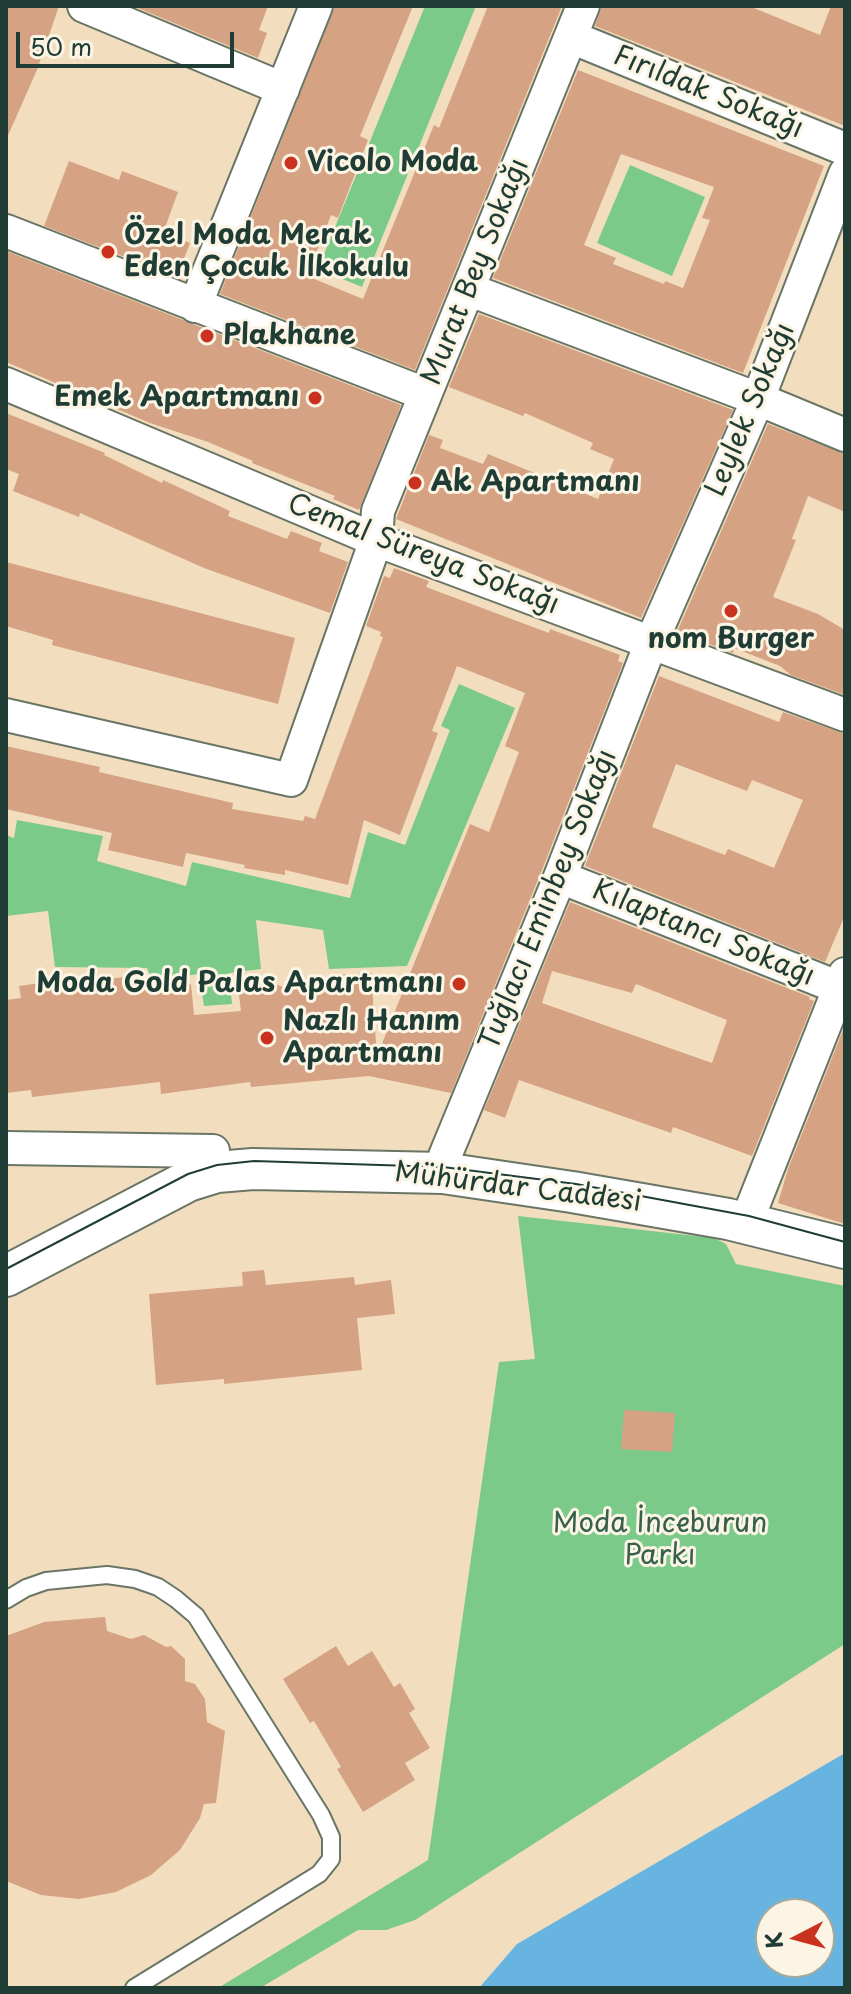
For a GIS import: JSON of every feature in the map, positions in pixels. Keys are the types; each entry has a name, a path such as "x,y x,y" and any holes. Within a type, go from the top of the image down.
{"street":[{"path":"84,6 283,89"},
{"path":"195,306 316,6"},
{"name":"Murat Bey Sokağı","path":"6,715 291,780 376,540 378,511 583,6"},
{"name":"Fırıldak Sokağı","path":"571,37 845,149"},
{"name":"Leylek Sokağı","path":"651,643 758,399 845,174"},
{"path":"6,231 425,394"},
{"path":"470,290 845,435"},
{"name":"Cemal Süreya Sokağı","path":"6,384 376,540 845,715"},
{"name":"Tuğlacı Eminbey Sokağı","path":"445,1156 560,877 651,643"},
{"name":"Kılaptancı Sokağı","path":"560,877 843,984"},
{"path":"749,1214 843,984"},
{"path":"6,1148 201,1166"},
{"name":"Mühürdar Caddesi","path":"201,1166 350,1149 445,1156 576,1172 749,1214 845,1248"},
{"path":"6,1251 201,1166"},
{"path":"6,1276 201,1166"},
{"name":"Mühürdar Caddesi","path":"201,1166 217,1172 253,1169 443,1173 749,1214"}],"lane":[{"path":"6,1600 46,1581 107,1575 135,1579 158,1587 176,1599 196,1616 321,1815 331,1837 331,1859 319,1874 134,1988"}],"green space":[{"path":"425,6 476,6 362,287 318,269"},
{"path":"630,165 705,197 672,276 597,243"},
{"path":"459,684 515,708 407,966 329,969 323,930 256,920 261,969 229,973 232,1004 204,1006 199,974 152,980 147,968 55,967 48,911 6,916 6,835 14,838 17,820 103,836 97,861 186,886 192,862 350,898 368,832 405,845 450,730 441,726"},
{"name":"Moda İnceburun Parkı","path":"518,1216 714,1238 726,1244 736,1264 845,1286 845,1644 415,1920 386,1930 358,1930 260,1988 218,1988 428,1860 499,1362 535,1359"}],"water":[{"path":"845,1753 845,1988 479,1988 517,1944"}],"building":[{"path":"6,6 59,6 37,70 6,140"},
{"path":"133,6 268,6 259,30 267,33 258,58"},
{"path":"335,6 413,6 360,136 368,140 338,218 331,215 307,276 363,299 434,125 439,128 488,6 562,6 415,370 220,294"},
{"path":"602,6 749,6 820,35 831,6 845,6 845,126 595,26"},
{"path":"578,70 824,166 743,373 493,278","holes":["621,154 714,187 702,218 710,220 683,288 613,264 616,258 584,245"]},
{"path":"69,161 119,180 122,171 178,192 163,233 190,243 177,277 44,226"},
{"path":"6,251 401,405 359,510 333,499 335,496 208,442 150,423 6,362"},
{"path":"479,314 733,410 641,618 396,519 429,435 443,440 440,448 483,464 488,454 598,499 614,459 590,449 593,443 525,413 523,416 449,387"},
{"path":"6,413 105,453 162,483 163,480 230,511 228,516 287,539 291,531 322,543 319,551 348,562 330,613 204,568 80,513 79,517 13,491 19,474 6,469"},
{"path":"768,424 845,454 845,512 808,496 792,539 796,540 773,597 818,614 845,630 845,695 791,675 780,666 734,648 733,653 677,632"},
{"path":"6,562 295,638 278,704 52,645 53,640 6,626"},
{"path":"394,568 429,581 426,587 549,633 550,629 620,655 618,661 623,663 451,1093 369,1076 251,1087 250,1082 161,1094 160,1082 32,1097 31,1090 6,1093 6,1000 21,998 19,986 106,974 106,979 144,975 146,988 191,984 194,1015 241,1011 239,995 248,984 271,982 285,988 324,984 332,975 371,973 377,1056 470,824 489,832 519,752 505,746 525,693 457,666 432,731 438,733 400,835 364,820 348,885 285,870 285,875 244,868 245,865 186,853 183,867 108,850 112,833 6,809 6,746 100,767 99,772 233,803 232,809 303,821 305,816 315,819 383,637 380,636 381,632 366,626 384,576 390,578"},
{"path":"659,676 779,722 783,712 845,734 845,915 825,962 585,866","holes":["676,764 747,791 752,780 803,800 774,868 728,849 725,855 652,827"]},
{"path":"570,902 814,1001 752,1156 673,1127 671,1133 519,1080 505,1118 484,1110","holes":["552,971 632,993 636,984 727,1020 712,1063 542,1003"]},
{"path":"845,1025 845,1224 778,1203 788,1169"},
{"path":"264,1270 266,1285 354,1277 355,1285 391,1280 395,1314 357,1318 362,1370 224,1384 224,1379 156,1385 149,1294 243,1286 242,1272"},
{"path":"624,1410 675,1413 672,1452 621,1449"},
{"path":"105,1617 107,1631 131,1639 144,1635 166,1647 171,1646 185,1659 185,1681 195,1684 205,1699 207,1722 225,1731 216,1803 204,1804 200,1818 180,1850 151,1875 116,1892 79,1899 41,1895 6,1881 6,1636 44,1622"},
{"path":"336,1646 348,1666 372,1651 394,1687 400,1683 415,1709 409,1713 430,1748 405,1763 415,1780 363,1812 337,1769 341,1767 314,1721 310,1723 283,1679"}],"tram line":[{"path":"6,1269 188,1174 217,1165 254,1161 443,1167 576,1184 749,1216 845,1242"}],"place":[{"name":"Vicolo Moda","path":"291,163"},
{"name":"Özel Moda Merak Eden Çocuk İlkokulu","path":"108,252"},
{"name":"Plakhane","path":"207,336"},
{"name":"Emek Apartmanı","path":"315,398"},
{"name":"Ak Apartmanı","path":"415,483"},
{"name":"nom Burger","path":"731,611"},
{"name":"Moda Gold Palas Apartmanı","path":"459,984"},
{"name":"Nazlı Hanım Apartmanı","path":"267,1038"}]}
